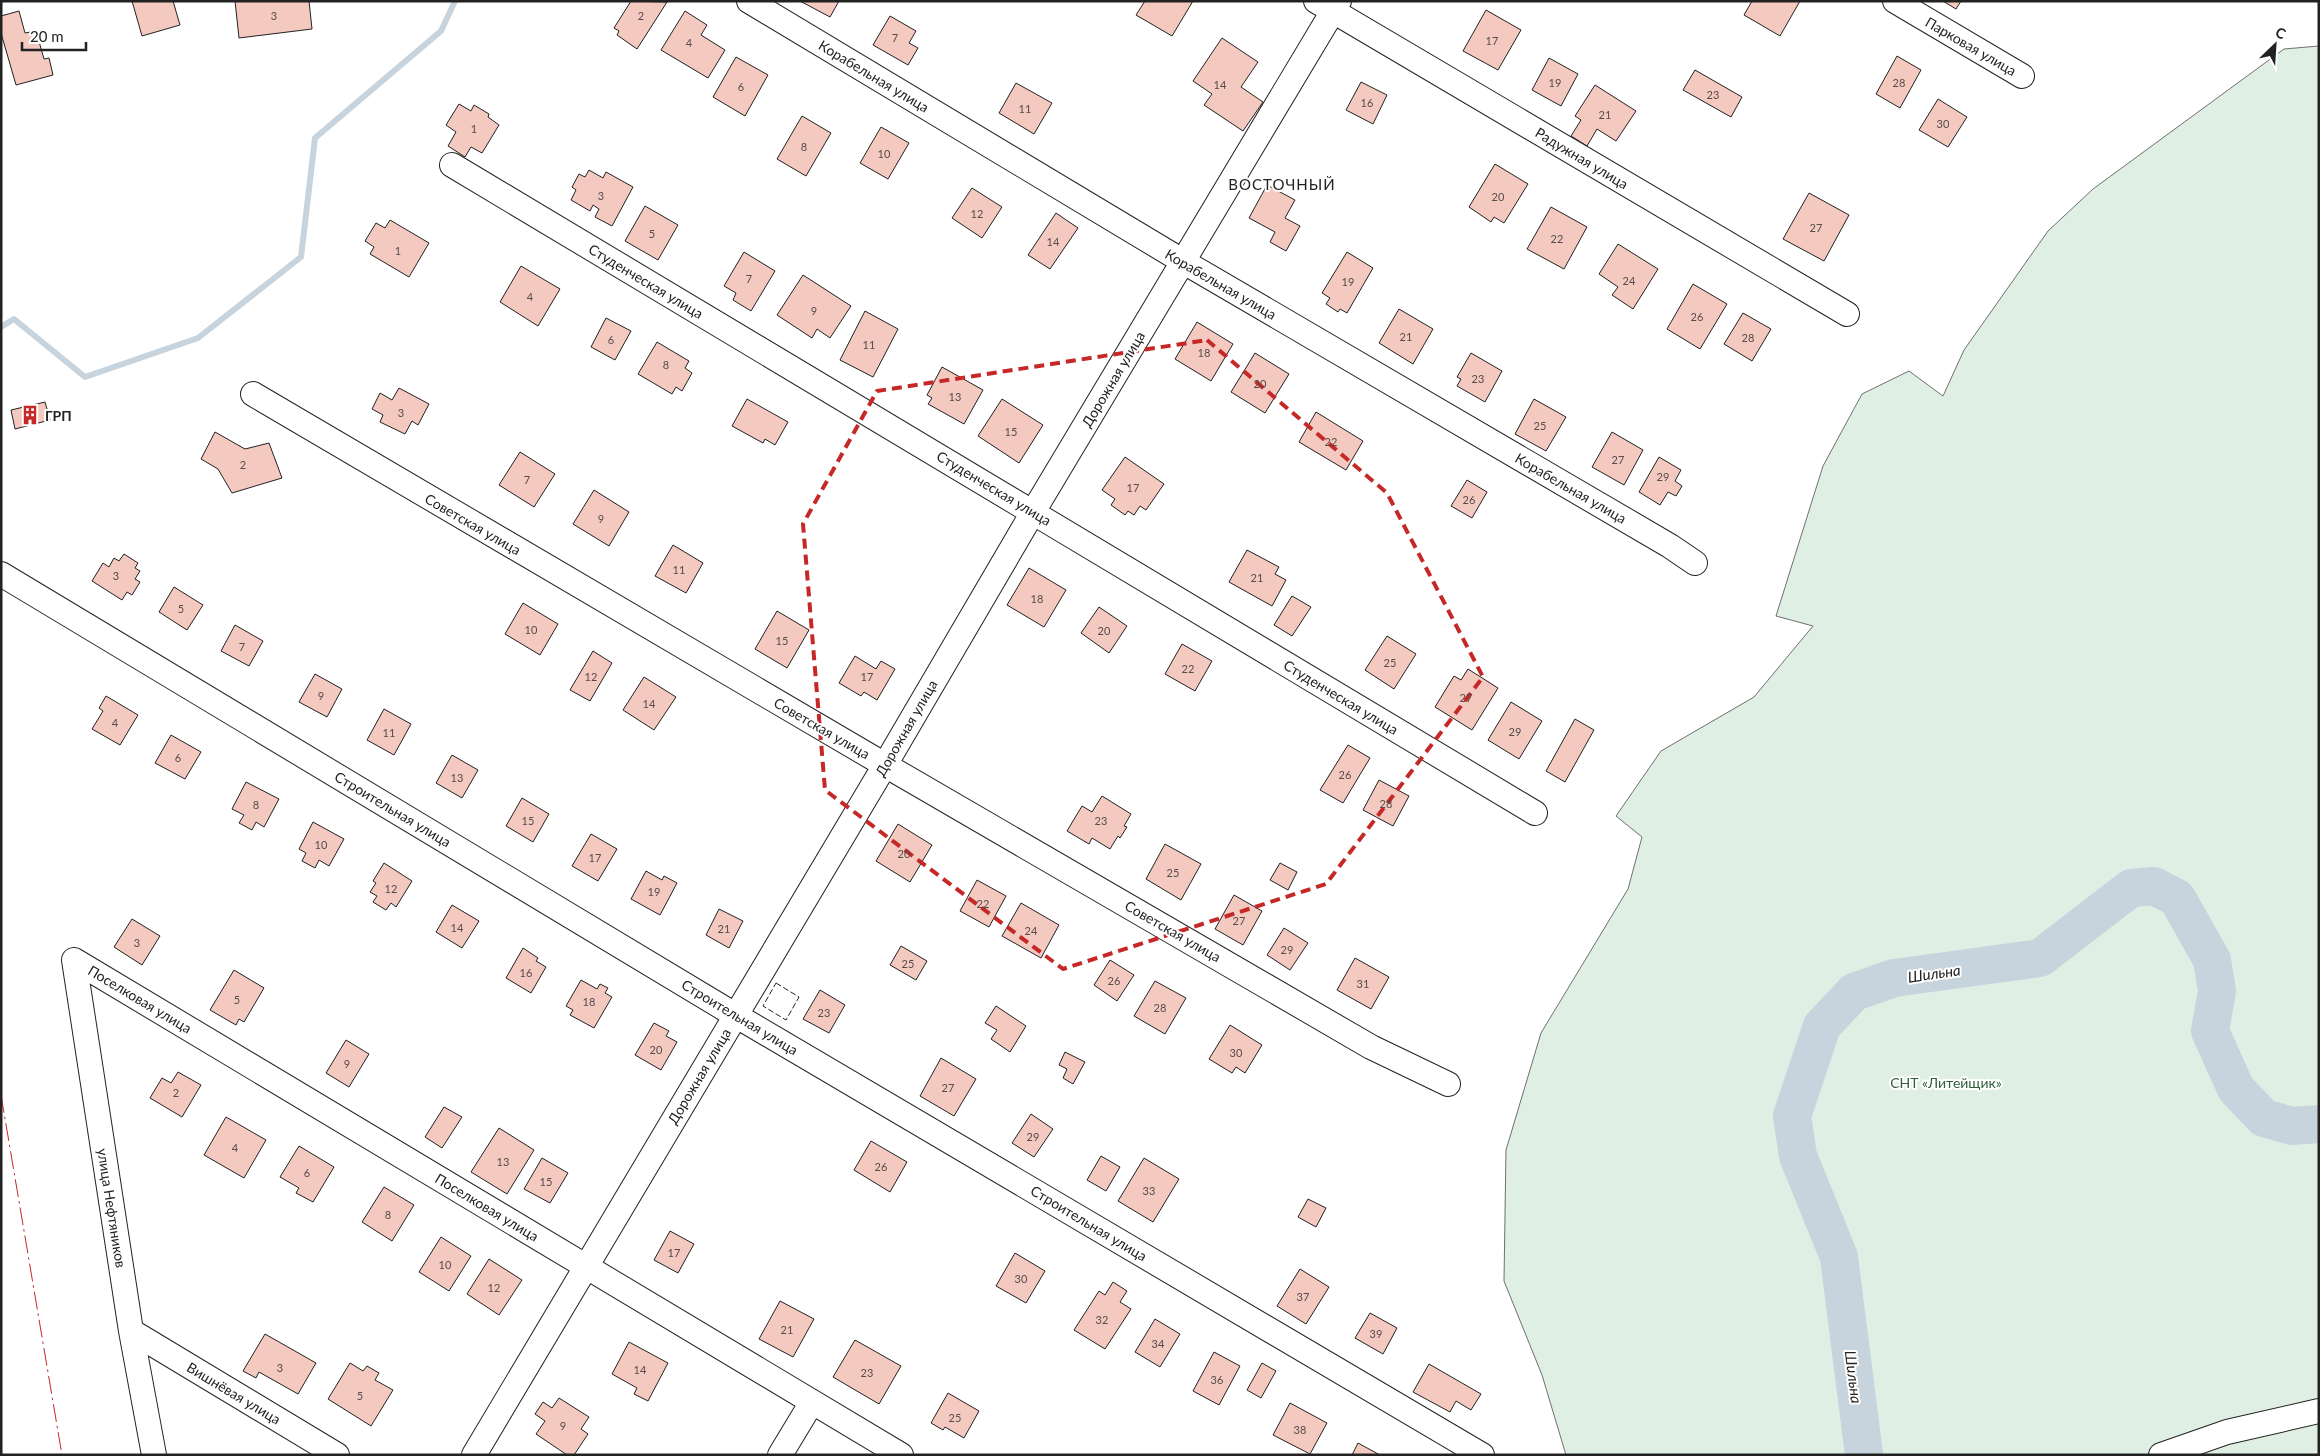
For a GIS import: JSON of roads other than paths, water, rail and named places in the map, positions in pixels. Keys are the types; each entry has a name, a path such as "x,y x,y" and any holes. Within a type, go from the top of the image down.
{"street":[{"name":"Корабельная улица","path":"750,1 1184,262 1670,546 1695,563"},
{"name":"Парковая улица","path":"1895,1 2022,76"},
{"name":"Дорожная улица","path":"474,1455 885,765 1033,512 1184,262 1329,5"},
{"name":"Радужная улица","path":"1329,5 1847,314"},
{"name":"Студенческая улица","path":"452,165 1535,813"},
{"name":"Советская улица","path":"253,394 885,765 1371,1047 1448,1084"},
{"name":"Строительная улица","path":"1,574 735,1015 1482,1455"},
{"name":"Поселковая улица","path":"74,960 901,1455"},
{"name":"улица Нефтяников","path":"74,960 131,1331 154,1455"},
{"name":"Вишнёвая улица","path":"131,1331 337,1455"},
{"path":"780,1455 812,1402"},
{"path":"2161,1455 2227,1432 2319,1411"}],"waterway":[{"path":"1,327 14,319 85,377 198,338 301,257 315,138 441,31 455,1"},
{"name":"Шильна","path":"1864,1455 1839,1257 1798,1156 1792,1116 1822,1026 1854,992 1894,978 2040,958 2131,888 2154,886 2177,898 2212,960 2217,991 2210,1031 2236,1089 2264,1118 2292,1126 2319,1124"}],"place":[{"name":"ГРП","path":"30,415"}],"district":[{"name":"ВОСТОЧНЫЙ","path":"1282,184"}],"park label":[{"name":"СНТ «Литейщик»","path":"1946,1082"}]}
